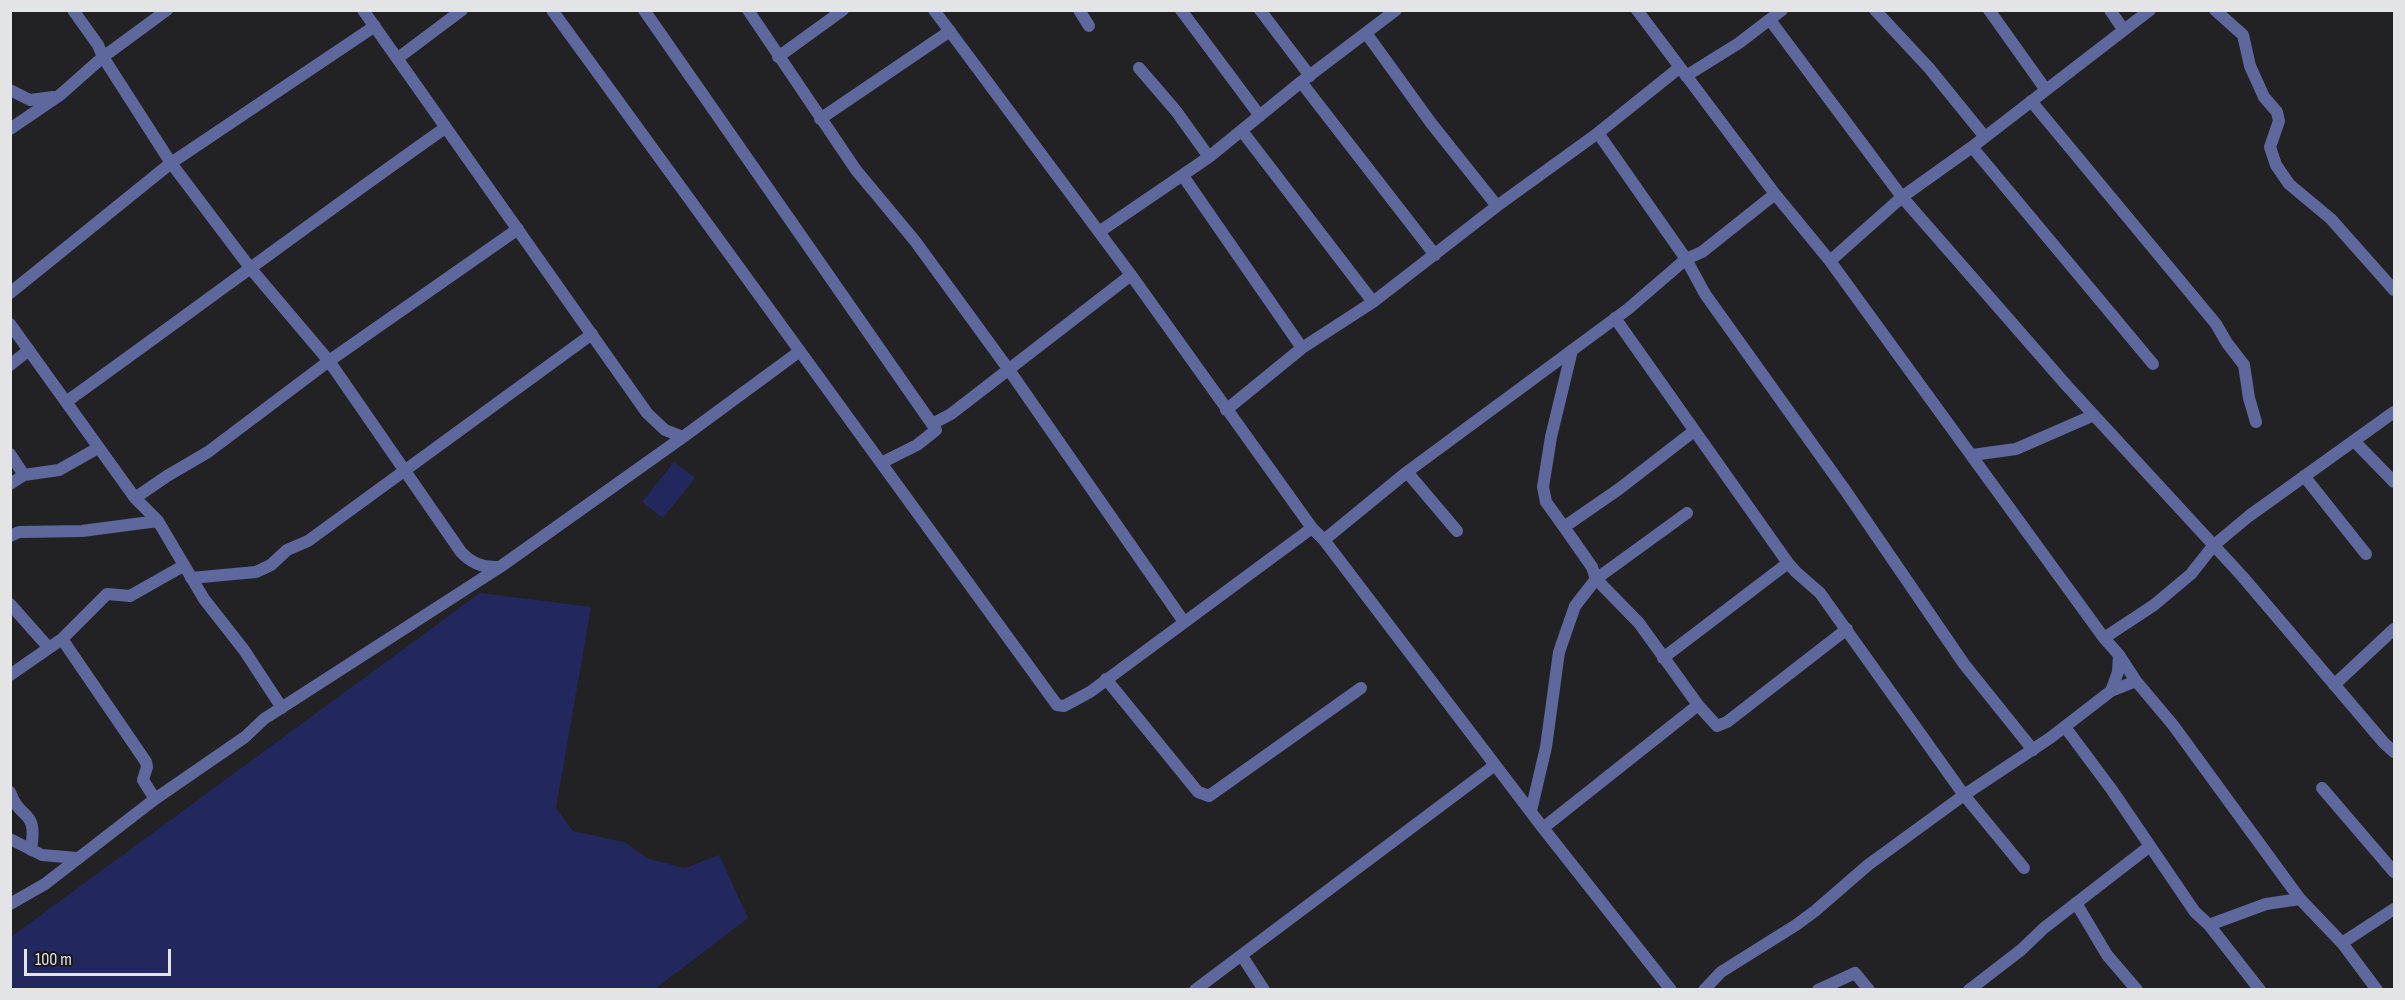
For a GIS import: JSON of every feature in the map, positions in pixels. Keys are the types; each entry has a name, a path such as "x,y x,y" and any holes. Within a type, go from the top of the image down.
{"street":[{"path":"73,10 98,45 103,57 171,163 251,269 329,361 460,552 469,561 489,568 500,567"},
{"path":"10,129 60,95 103,57 167,10"},
{"path":"363,10 647,413 665,430 683,437"},
{"path":"398,58 462,10"},
{"path":"552,10 1055,704 1064,706 1106,680 1312,528"},
{"path":"644,10 936,430 927,438 881,463"},
{"path":"748,10 856,170 915,241 1009,370 1184,622"},
{"path":"778,57 843,10"},
{"path":"934,10 1131,275 1312,528 1324,540 1543,828 1671,990"},
{"path":"1079,10 1089,26"},
{"path":"1180,10 1260,116"},
{"path":"1260,10 1306,79 1435,255"},
{"path":"1099,232 1184,176 1396,10"},
{"path":"1637,10 1775,194 1830,261 2104,638 2173,725 2300,899 2342,943 2377,990"},
{"path":"1226,410 1302,348 1373,302 1497,206 1598,133 1683,72 1739,43 1782,10"},
{"path":"1875,10 1929,68 1985,137"},
{"path":"1989,10 2046,90"},
{"path":"2110,10 2123,29"},
{"path":"1830,261 1902,197 1972,147 2150,10"},
{"path":"2215,10 2243,35 2250,66 2264,97 2277,112 2279,121 2270,147 2276,165 2289,184 2331,219 2394,290"},
{"path":"1770,20 1902,197 2094,415 2242,576 2394,752"},
{"path":"10,293 171,163 375,26"},
{"path":"820,119 950,31"},
{"path":"1366,33 1431,123 1497,206"},
{"path":"1139,68 1176,111 1209,157"},
{"path":"10,90 30,100 60,95"},
{"path":"2031,101 2216,324 2244,366 2248,398 2256,422"},
{"path":"66,402 445,128"},
{"path":"1242,131 1373,302"},
{"path":"1598,133 1686,259 1705,294 1845,490 1964,664 2033,750"},
{"path":"1972,147 2153,364"},
{"path":"1184,176 1302,348"},
{"path":"1324,540 1407,472 1615,318 1686,259 1702,252 1775,194"},
{"path":"135,498 216,447 329,361 518,229"},
{"path":"932,424 951,414 1131,275"},
{"path":"1615,318 1788,563 1820,593 1964,795 2024,868"},
{"path":"10,324 135,498 158,521 204,599 254,664 282,708"},
{"path":"191,578 256,572 271,565 287,550 308,541 592,334"},
{"path":"10,365 29,350"},
{"path":"1572,350 1551,437 1543,488 1546,502 1592,567 1596,579 1639,623 1714,724 1722,726 1847,629"},
{"path":"10,904 45,884 155,799 221,754 282,708 500,567 800,351"},
{"path":"2104,638 2154,605 2191,574 2213,546 2249,516 2394,412"},
{"path":"1972,455 2016,449 2094,415"},
{"path":"1564,527 1619,489 1694,430"},
{"path":"2355,442 2394,482"},
{"path":"10,484 24,475 59,470 98,448"},
{"path":"10,454 24,475"},
{"path":"1407,472 1457,531"},
{"path":"2304,476 2366,554"},
{"path":"1531,812 1546,747 1559,652 1575,606 1596,579 1687,513"},
{"path":"12,533 82,531 158,521"},
{"path":"1663,657 1788,563"},
{"path":"10,675 62,639 107,594 130,596 183,566"},
{"path":"10,604 49,648"},
{"path":"2334,685 2394,629"},
{"path":"62,639 146,762 147,767 143,780 155,799"},
{"path":"2110,691 2118,672 2118,655"},
{"path":"1106,680 1198,792 1209,796 1361,688"},
{"path":"1704,990 1721,972 1796,925 1868,865 1964,795 2033,750 2110,691 2136,681"},
{"path":"1543,828 1698,705"},
{"path":"2064,727 2112,790 2195,912 2260,990"},
{"path":"1195,990 1496,765"},
{"path":"2322,788 2394,872"},
{"path":"10,792 15,803 31,819 33,825 31,850"},
{"path":"10,839 47,856 77,858"},
{"path":"1969,990 2021,950 2044,928 2150,846"},
{"path":"2209,926 2266,904 2300,899"},
{"path":"2076,903 2107,955 2137,990"},
{"path":"2342,943 2394,909"},
{"path":"1242,956 1264,990"},
{"path":"1818,990 1855,973 1869,990"}],"shaded area":[{"path":"674,462 695,478 663,518 642,502"},
{"path":"480,593 591,607 556,808 573,831 624,842 649,859 685,868 719,855 748,918 655,989 14,989 11,984 11,937"}]}
